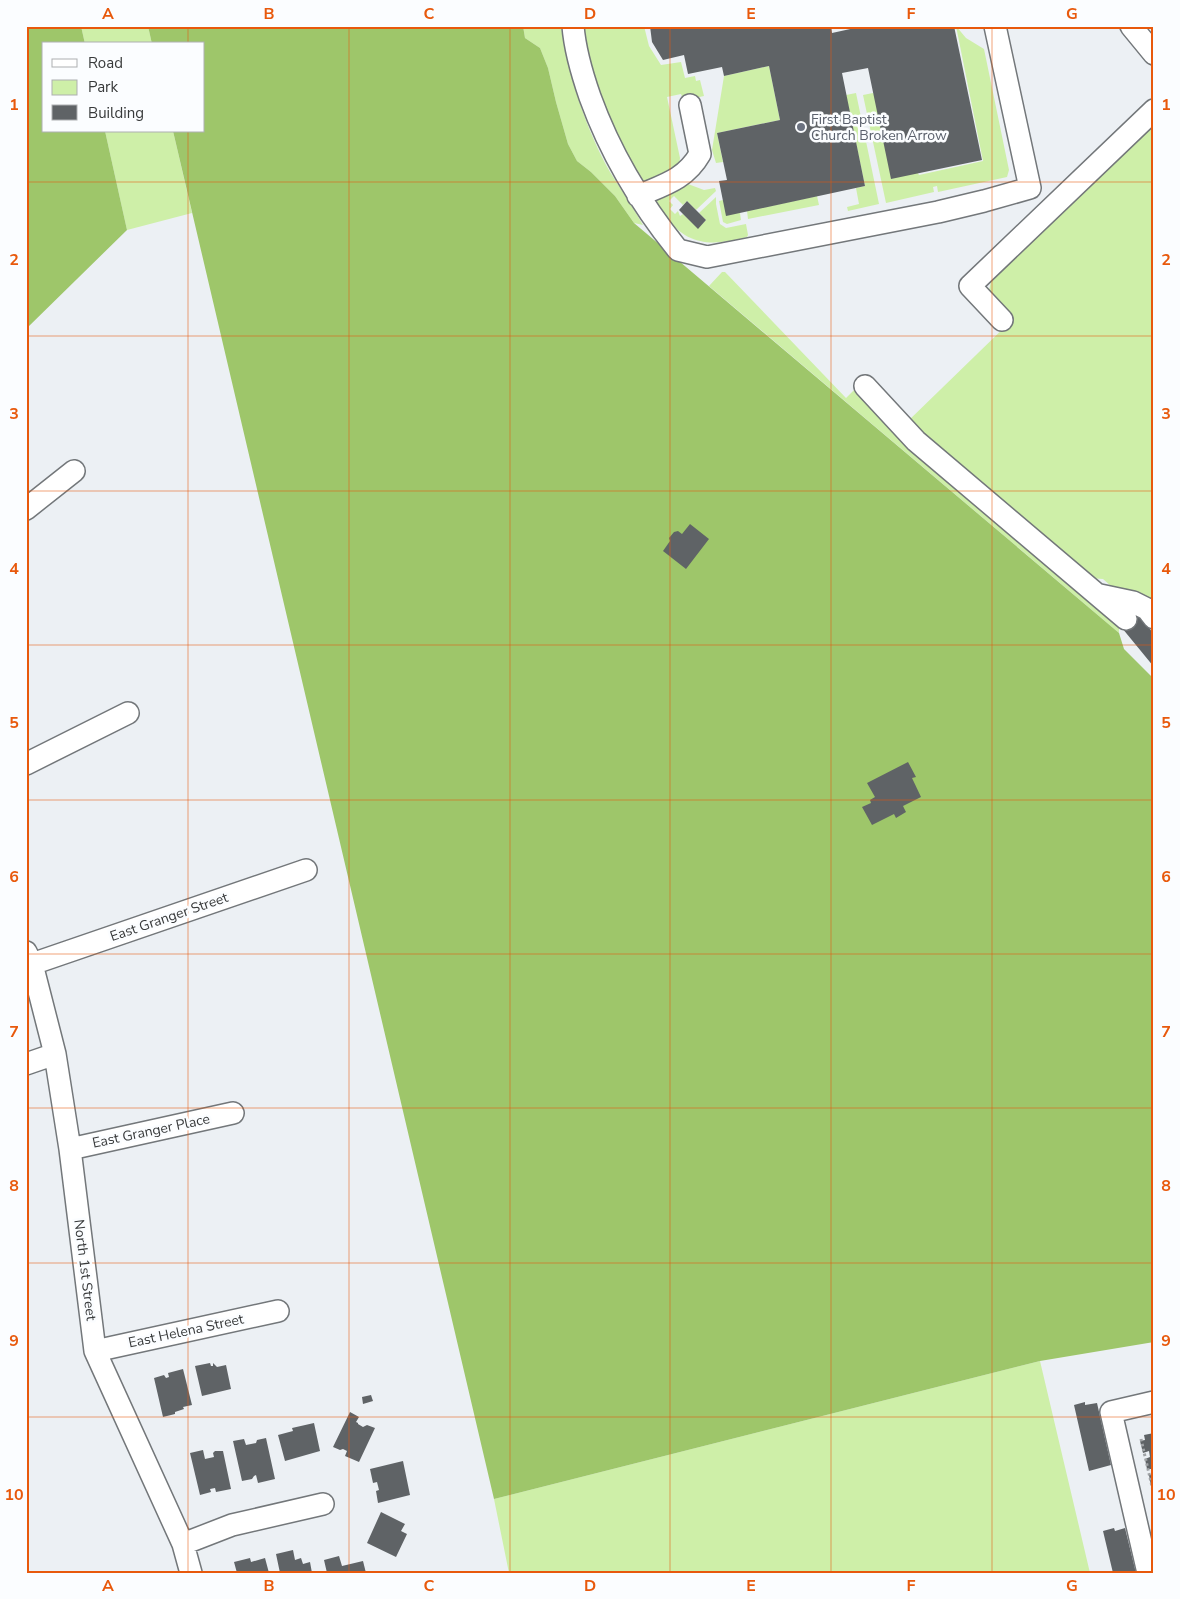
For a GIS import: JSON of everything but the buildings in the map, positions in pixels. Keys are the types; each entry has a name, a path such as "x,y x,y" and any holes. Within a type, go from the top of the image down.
{"street":[{"path":"573,26 575,48 600,124 621,168 638,196 678,250 706,257 938,212 1030,188"},
{"path":"995,26 1030,188 1052,208"},
{"path":"1131,26 1154,54"},
{"path":"638,196 681,176 696,162 700,154 690,105"},
{"path":"1002,320 970,286 1154,110"},
{"path":"865,386 916,441 1126,618"},
{"path":"26,509 74,471"},
{"path":"1097,594 1133,602 1147,609 1154,618"},
{"path":"26,764 128,714"},
{"name":"East Granger Street","path":"29,958 306,870"},
{"name":"North 1st Street","path":"29,958 55,1054 70,1148 95,1351 183,1544 192,1573"},
{"path":"26,1064 55,1054"},
{"name":"East Granger Place","path":"70,1148 233,1113"},
{"name":"East Helena Street","path":"95,1351 278,1311"},
{"path":"1148,1573 1111,1412 1154,1402"},
{"path":"183,1544 232,1525 324,1504"}],"path":[{"path":"1141,1439 1154,1495"}],"green space":[{"path":"26,26 81,26 85,42 42,42 42,132 105,132 127,230 26,329"},
{"path":"81,26 148,26 152,42 85,42"},
{"path":"148,26 523,26 525,38 540,48 548,68 568,144 577,161 615,196 634,223 1119,633 1124,649 1154,679 1154,1342 1040,1361 494,1499 173,132 205,132 205,42 152,42"},
{"path":"523,26 561,26 573,82 586,121 610,172 643,225 634,223 615,196 577,161 568,144 548,68 540,48 525,38"},
{"path":"583,26 644,26 649,46 661,65 681,62 685,78 695,76 696,81 700,80 704,96 686,100 683,99 681,94 667,97 680,158 679,163 671,171 644,182 614,129 595,77 583,36"},
{"path":"956,26 966,38 984,49 1009,170 1007,177 938,192 937,186 933,187 934,192 886,203 863,95 873,93 919,175 983,161"},
{"path":"769,66 780,120 717,133 723,162 716,163 712,150 724,76"},
{"path":"856,93 879,204 848,211 847,207 859,204 856,188 865,186 846,95"},
{"path":"1154,122 1154,604 1112,587 1103,579 1088,578 906,423 1011,321 988,295 992,277"},
{"path":"105,132 173,132 192,213 127,230"},
{"path":"683,184 704,190 715,188 716,191 696,210 687,201 683,205 674,196 669,201 673,205 670,209 675,214 678,211 680,216 683,214 698,228 706,220 699,213 716,197 720,224 726,228 746,224 747,237 723,242 702,242 683,234 666,216 656,199"},
{"path":"817,196 819,205 748,219 747,211"},
{"path":"723,200 740,213 741,220 727,224 723,222 719,201"},
{"path":"722,272 725,272 846,398 856,388 1117,622 1119,633 709,286"},
{"path":"1040,1361 1090,1573 509,1573 494,1499"}],"place":[{"name":"First Baptist Church Broken Arrow","path":"801,127"}]}
